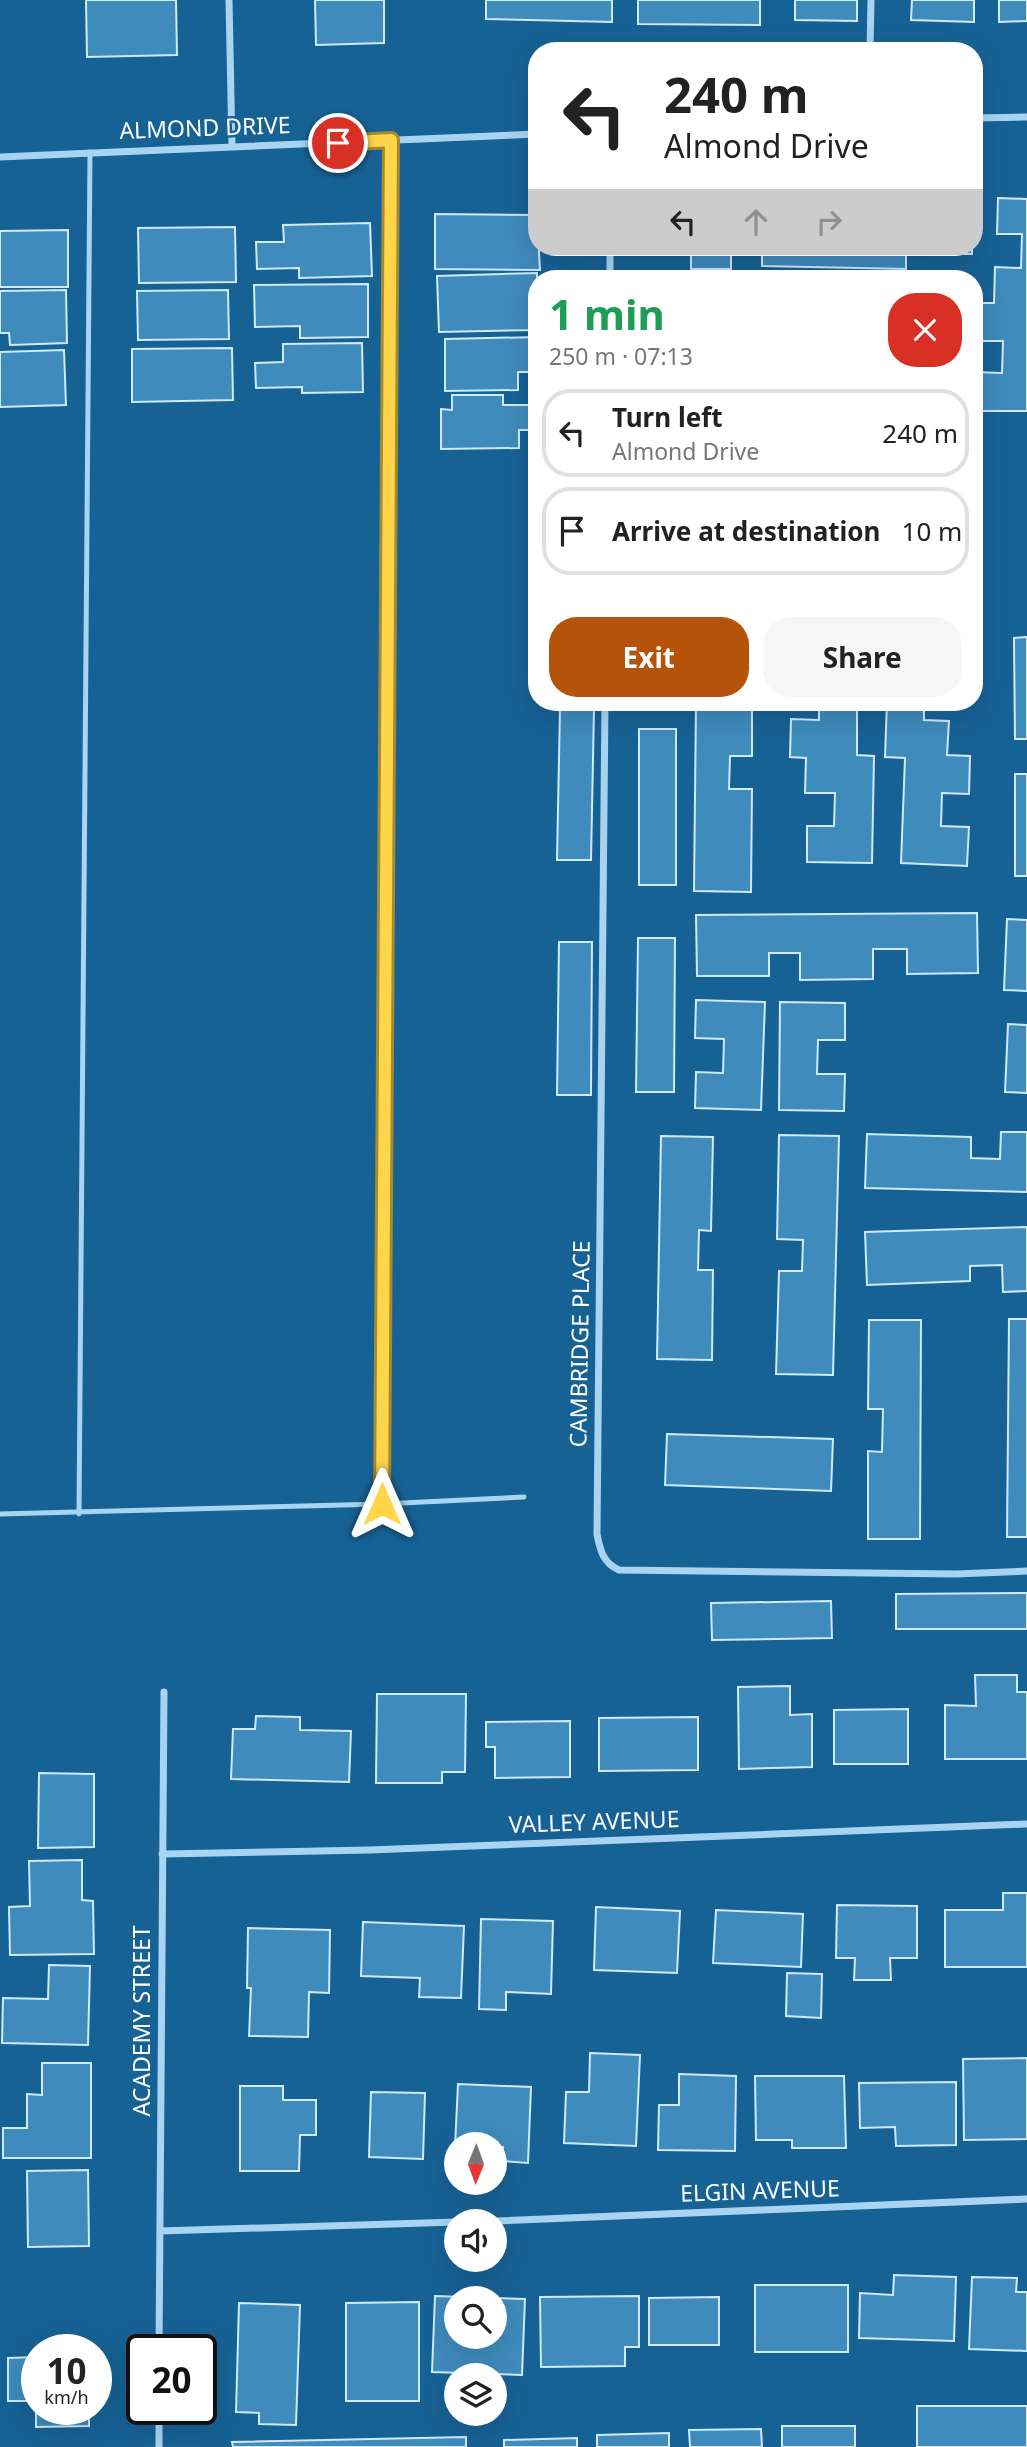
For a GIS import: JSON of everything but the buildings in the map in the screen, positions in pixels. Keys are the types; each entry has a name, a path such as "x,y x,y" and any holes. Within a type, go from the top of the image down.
{"street":[{"path":"229,0 232,147"},
{"path":"870,42 871,0"},
{"path":"983,118 1027,117"},
{"name":"ALMOND DRIVE","path":"0,157 90,151 528,134"},
{"name":"CAMBRIDGE PLACE","path":"605,711 597,1520 601,1552 609,1566 619,1570 956,1574 1027,1571"},
{"name":"ACADEMY STREET","path":"159,2334 164,1692"},
{"name":"VALLEY AVENUE","path":"162,1854 370,1850 1027,1824"},
{"name":"ELGIN AVENUE","path":"507,2221 1027,2199"},
{"path":"160,2231 444,2222"},
{"path":"159,2425 159,2447"}],"lane":[{"path":"382,1504 391,140"},
{"path":"79,1514 90,151"},
{"path":"0,1514 79,1514 524,1497"}],"route":[{"path":"338,143 391,140 382,1504"}]}
